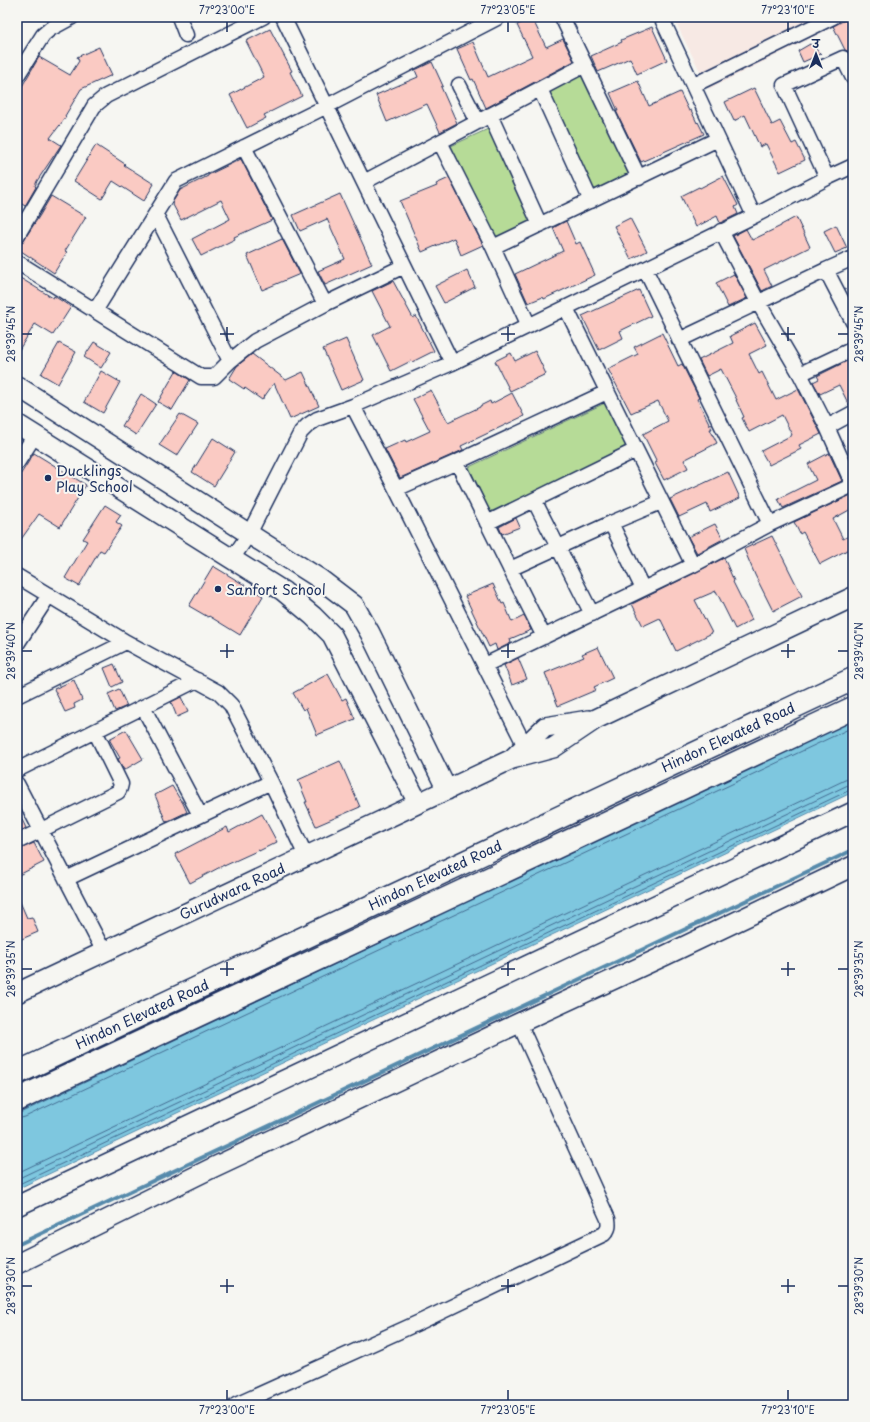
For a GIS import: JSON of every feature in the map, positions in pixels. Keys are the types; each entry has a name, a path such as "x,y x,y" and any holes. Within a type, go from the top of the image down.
{"highway":[{"name":"Hindon Elevated Road","path":"17,1073 853,678"},
{"name":"Hindon Elevated Road","path":"17,1100 853,708"}],"street":[{"path":"18,73 43,35 50,29 72,17"},
{"path":"179,17 186,35"},
{"path":"17,236 94,106 100,100 262,17"},
{"path":"284,17 452,363"},
{"path":"95,312 176,181 327,106 500,17"},
{"path":"562,17 639,178"},
{"path":"661,17 754,216"},
{"path":"694,85 833,17"},
{"path":"827,178 784,85 843,58 853,78"},
{"path":"364,182 585,65"},
{"path":"459,85 478,122"},
{"path":"540,89 591,201"},
{"path":"490,115 540,225"},
{"path":"493,247 718,139"},
{"path":"440,142 493,247 530,326"},
{"path":"244,147 325,304"},
{"path":"232,559 249,534 301,432 308,425 318,419 353,406 452,363 530,326 853,166"},
{"path":"156,214 230,361"},
{"path":"485,666 693,565 770,524 853,485 827,427 800,374 758,302 721,231"},
{"path":"679,340 853,258"},
{"path":"17,262 201,377 214,377 254,341 325,304 404,266"},
{"path":"645,269 770,524"},
{"path":"826,270 853,322"},
{"path":"566,308 693,565"},
{"path":"800,374 853,349"},
{"path":"17,386 320,579 354,605 370,633 447,790"},
{"path":"396,489 607,392"},
{"path":"353,406 485,666 518,753"},
{"path":"827,427 853,413"},
{"path":"17,424 283,591 313,616 332,635 418,803"},
{"path":"17,463 35,435"},
{"path":"487,522 636,450"},
{"path":"457,462 544,637"},
{"path":"534,500 557,548 592,614"},
{"path":"510,569 661,502"},
{"path":"611,523 643,589"},
{"path":"17,576 126,642 218,692 230,705 271,782 306,856"},
{"path":"17,644 49,596"},
{"name":"Gurudwara Road","path":"17,993 447,790 518,753 553,748 596,719 853,597"},
{"path":"17,696 126,642"},
{"path":"17,770 197,680"},
{"path":"143,707 200,815"},
{"path":"17,842 40,829 118,792 121,784 95,731"},
{"path":"66,879 271,782"},
{"path":"17,784 104,952"},
{"path":"17,1206 853,812"},
{"path":"17,1264 210,1170 853,866"},
{"path":"236,1405 422,1321 604,1234 608,1230 608,1219 519,1023"}],"shaded area":[{"path":"673,17 853,17 709,89"}],"green space":[{"path":"584,74 632,175 595,193 546,91"},
{"path":"488,129 533,223 496,240 451,146"},
{"path":"605,403 627,449 490,512 469,467"}],"water":[{"path":"853,710 853,792 17,1189 17,1105"}],"building":[{"path":"853,17 853,59 848,51 845,50 833,26"},
{"path":"532,18 546,47 563,39 574,61 486,108 457,49 473,42 488,77 532,56 517,25"},
{"path":"652,27 667,60 637,74 630,58 598,72 591,56 622,42 621,40"},
{"path":"270,29 292,71 290,72 302,96 264,115 266,118 247,128 230,95 264,77 246,41"},
{"path":"810,44 821,54 803,62 798,51"},
{"path":"99,47 112,75 81,89 65,116 66,117 50,138 61,145 37,181 36,187 25,206 17,201 17,95 39,57 70,75 79,61 77,57"},
{"path":"432,62 457,123 440,132 427,104 387,122 376,95 418,77 415,70"},
{"path":"638,81 649,106 680,92 689,111 691,110 704,134 641,162 616,111 618,111 610,93"},
{"path":"754,88 772,125 780,121 792,144 796,142 805,160 780,172 766,144 760,147 745,115 734,121 725,102"},
{"path":"96,145 154,184 144,201 113,181 102,199 74,181"},
{"path":"241,159 272,220 234,237 235,239 201,256 192,239 230,219 221,200 181,220 172,203 180,190"},
{"path":"723,176 738,205 735,207 738,214 720,223 717,216 696,227 681,196"},
{"path":"449,178 483,245 461,255 454,238 422,252 400,201 437,186 436,184"},
{"path":"340,194 372,264 325,285 318,271 345,259 327,219 300,231 293,215"},
{"path":"51,196 86,217 65,251 67,252 54,273 18,249"},
{"path":"796,217 810,247 764,270 772,286 762,291 733,236 746,229 752,240"},
{"path":"630,218 647,251 631,259 614,226"},
{"path":"566,221 576,244 580,242 595,275 544,299 543,297 528,303 515,274 563,251 553,228"},
{"path":"836,225 847,248 835,253 824,231"},
{"path":"282,239 300,274 262,290 247,255"},
{"path":"467,270 475,287 444,303 435,286"},
{"path":"734,274 747,298 728,307 716,283"},
{"path":"17,276 71,307 53,335 35,324 17,353"},
{"path":"393,281 413,318 416,316 434,351 391,371 373,335 390,326 372,291"},
{"path":"639,290 651,316 620,331 623,338 599,350 582,316"},
{"path":"755,323 767,345 749,354 759,374 762,372 776,400 798,389 821,434 799,445 801,449 769,465 761,451 792,435 782,415 749,432 742,418 744,417 737,400 721,369 707,376 699,360 733,343 730,336"},
{"path":"662,333 678,366 682,364 699,398 697,399 712,429 710,429 717,443 684,460 688,468 664,480 643,434 668,421 658,401 631,413 608,369 638,354 634,347"},
{"path":"346,339 364,380 341,390 323,349"},
{"path":"94,342 111,352 101,368 84,357"},
{"path":"59,343 76,352 58,384 41,374"},
{"path":"535,351 546,374 510,391 495,361 511,353 515,361"},
{"path":"252,354 286,380 303,372 319,406 290,419 274,383 262,400 229,379 237,366"},
{"path":"853,358 853,405 849,405 839,385 820,394 813,382 819,379 817,376"},
{"path":"101,371 120,382 103,413 84,402"},
{"path":"176,371 190,380 172,410 158,402"},
{"path":"431,390 448,422 490,401 491,404 512,393 524,416 461,446 463,450 400,478 385,449 405,440 406,442 430,431 413,399"},
{"path":"141,394 156,404 136,435 122,426"},
{"path":"180,414 198,424 177,456 159,445"},
{"path":"213,438 235,452 214,486 192,472"},
{"path":"34,453 86,485 60,527 39,514 17,545 17,480"},
{"path":"829,453 842,481 783,508 778,499 816,480 808,464"},
{"path":"728,472 740,498 710,512 707,504 679,517 670,499"},
{"path":"853,494 853,508 833,519 843,539 853,534 853,547 820,564 803,532 800,534 794,522"},
{"path":"105,505 121,515 116,522 122,526 104,552 100,550 79,586 65,578 87,541 83,539"},
{"path":"516,518 520,527 502,534 499,527"},
{"path":"715,524 723,539 697,553 688,537"},
{"path":"772,536 802,596 773,611 744,549"},
{"path":"724,558 734,581 733,582 752,620 735,629 716,591 695,600 712,633 676,651 660,618 643,626 632,604"},
{"path":"213,566 263,596 240,635 189,606"},
{"path":"493,584 502,604 504,603 512,622 524,616 531,630 510,639 511,643 497,650 495,644 489,647 465,596"},
{"path":"598,647 613,678 594,687 596,690 558,706 545,673 584,657 582,654"},
{"path":"518,658 527,679 512,685 504,665"},
{"path":"114,664 122,682 112,687 104,668"},
{"path":"328,674 342,700 346,698 355,719 317,735 306,708 303,710 293,693"},
{"path":"74,680 82,700 74,704 75,708 65,712 54,689"},
{"path":"119,689 127,706 115,711 108,694"},
{"path":"181,697 188,712 177,717 171,702"},
{"path":"126,730 143,759 124,770 118,759 120,758 109,739"},
{"path":"340,761 360,807 316,826 305,802 307,802 298,780"},
{"path":"172,786 187,812 166,822 155,795"},
{"path":"17,809 26,828 17,833"},
{"path":"262,814 277,842 224,865 190,883 175,854 227,827 229,832"},
{"path":"34,843 44,862 17,876 17,850"},
{"path":"17,895 27,918 32,917 38,932 17,941"}],"waterway":[{"path":"17,1245 853,850"}],"place":[{"name":"Ducklings Play School","path":"48,478"},
{"name":"Sanfort School","path":"218,589"}]}
